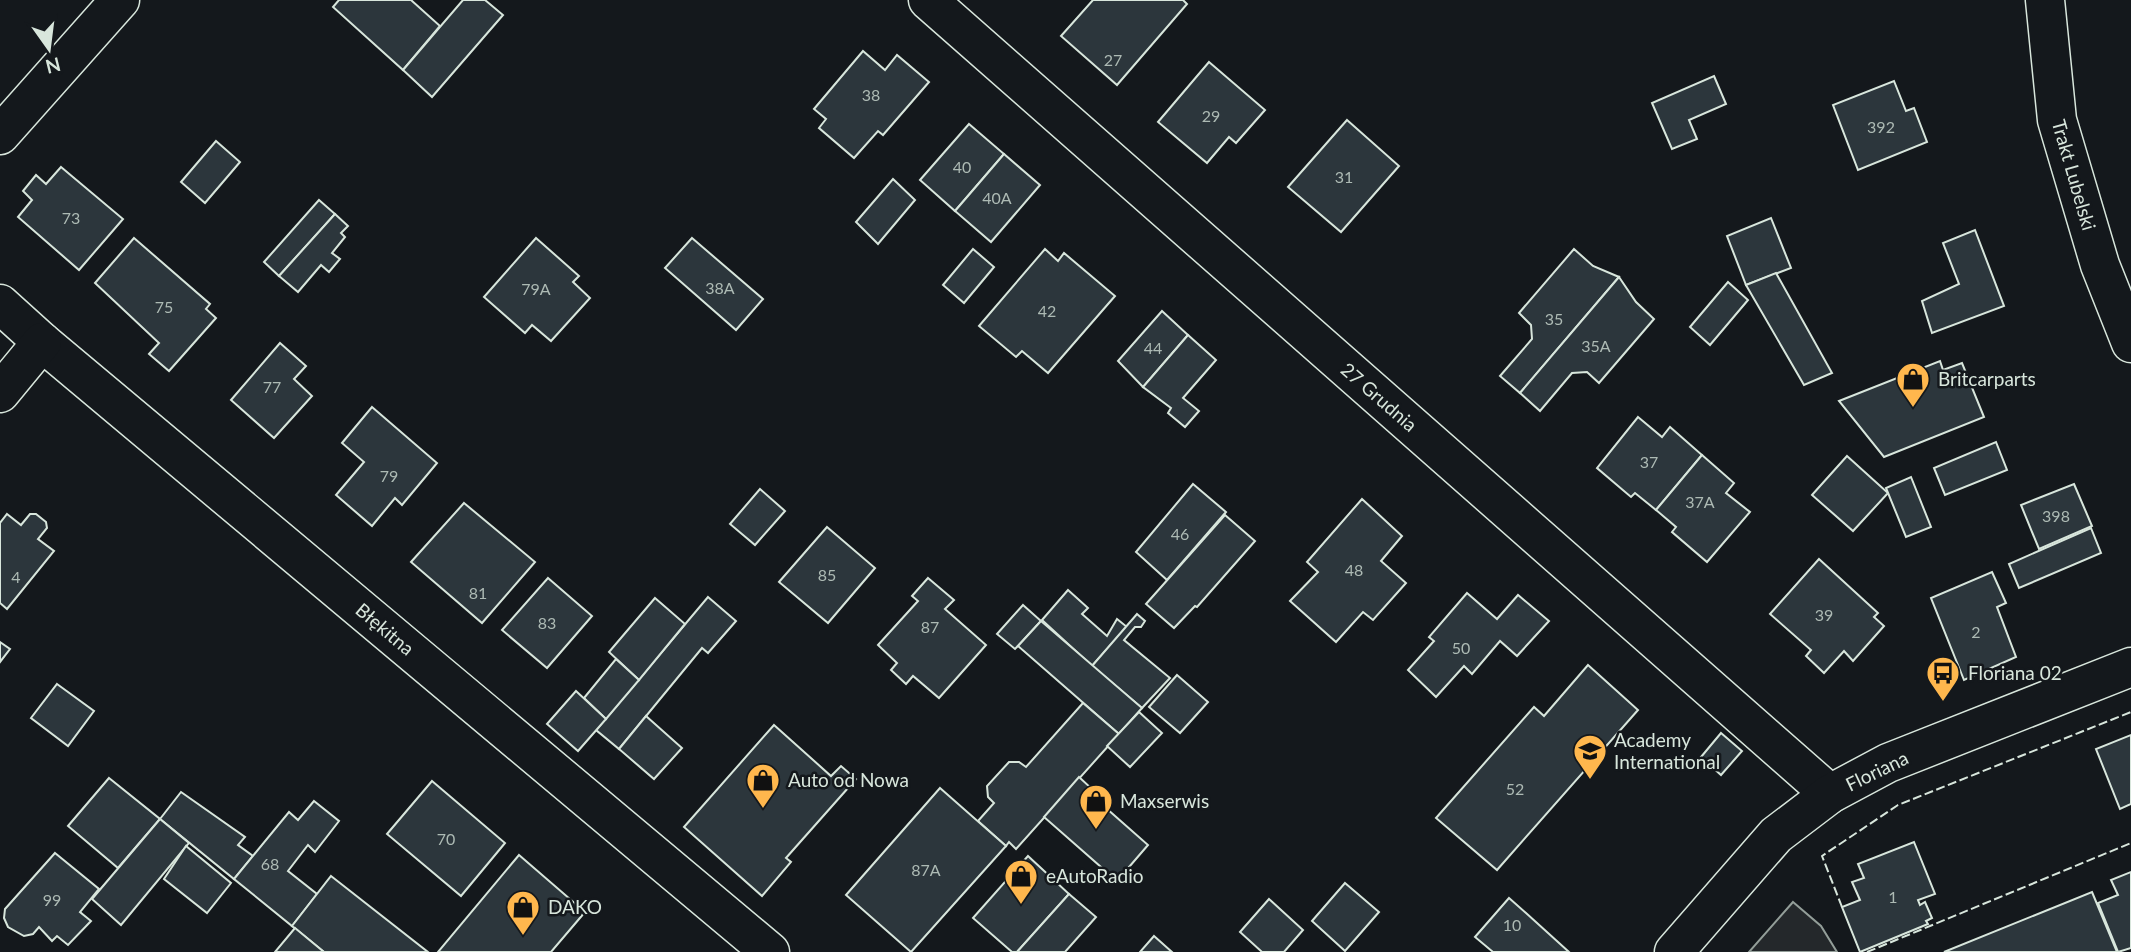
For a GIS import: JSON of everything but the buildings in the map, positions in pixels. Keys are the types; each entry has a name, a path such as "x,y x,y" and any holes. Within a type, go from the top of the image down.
{"street":[{"path":"0,135 120,0"},
{"name":"27 Grudnia","path":"928,0 1830,794"},
{"name":"Trakt Lubelski","path":"2045,0 2057,120 2100,265 2131,343"},
{"name":"Błękitna","path":"0,304 770,952"},
{"path":"0,393 42,342"},
{"name":"Floriana","path":"1674,952 1776,835 1830,794 1888,763 2131,667"}],"shaded area":[{"path":"1793,902 1821,926 1837,952 1749,952"}],"fence":[{"path":"1842,907 1822,856 1898,805 2131,712"},
{"path":"1867,952 2131,843"}],"place":[{"name":"Britcarparts","path":"1913,409"},
{"name":"Floriana 02","path":"1943,703"},
{"name":"Academy International","path":"1590,781"},
{"name":"Auto od Nowa","path":"763,810"},
{"name":"Maxserwis","path":"1096,831"},
{"name":"eAutoRadio","path":"1021,906"},
{"name":"DAKO","path":"523,937"}]}
